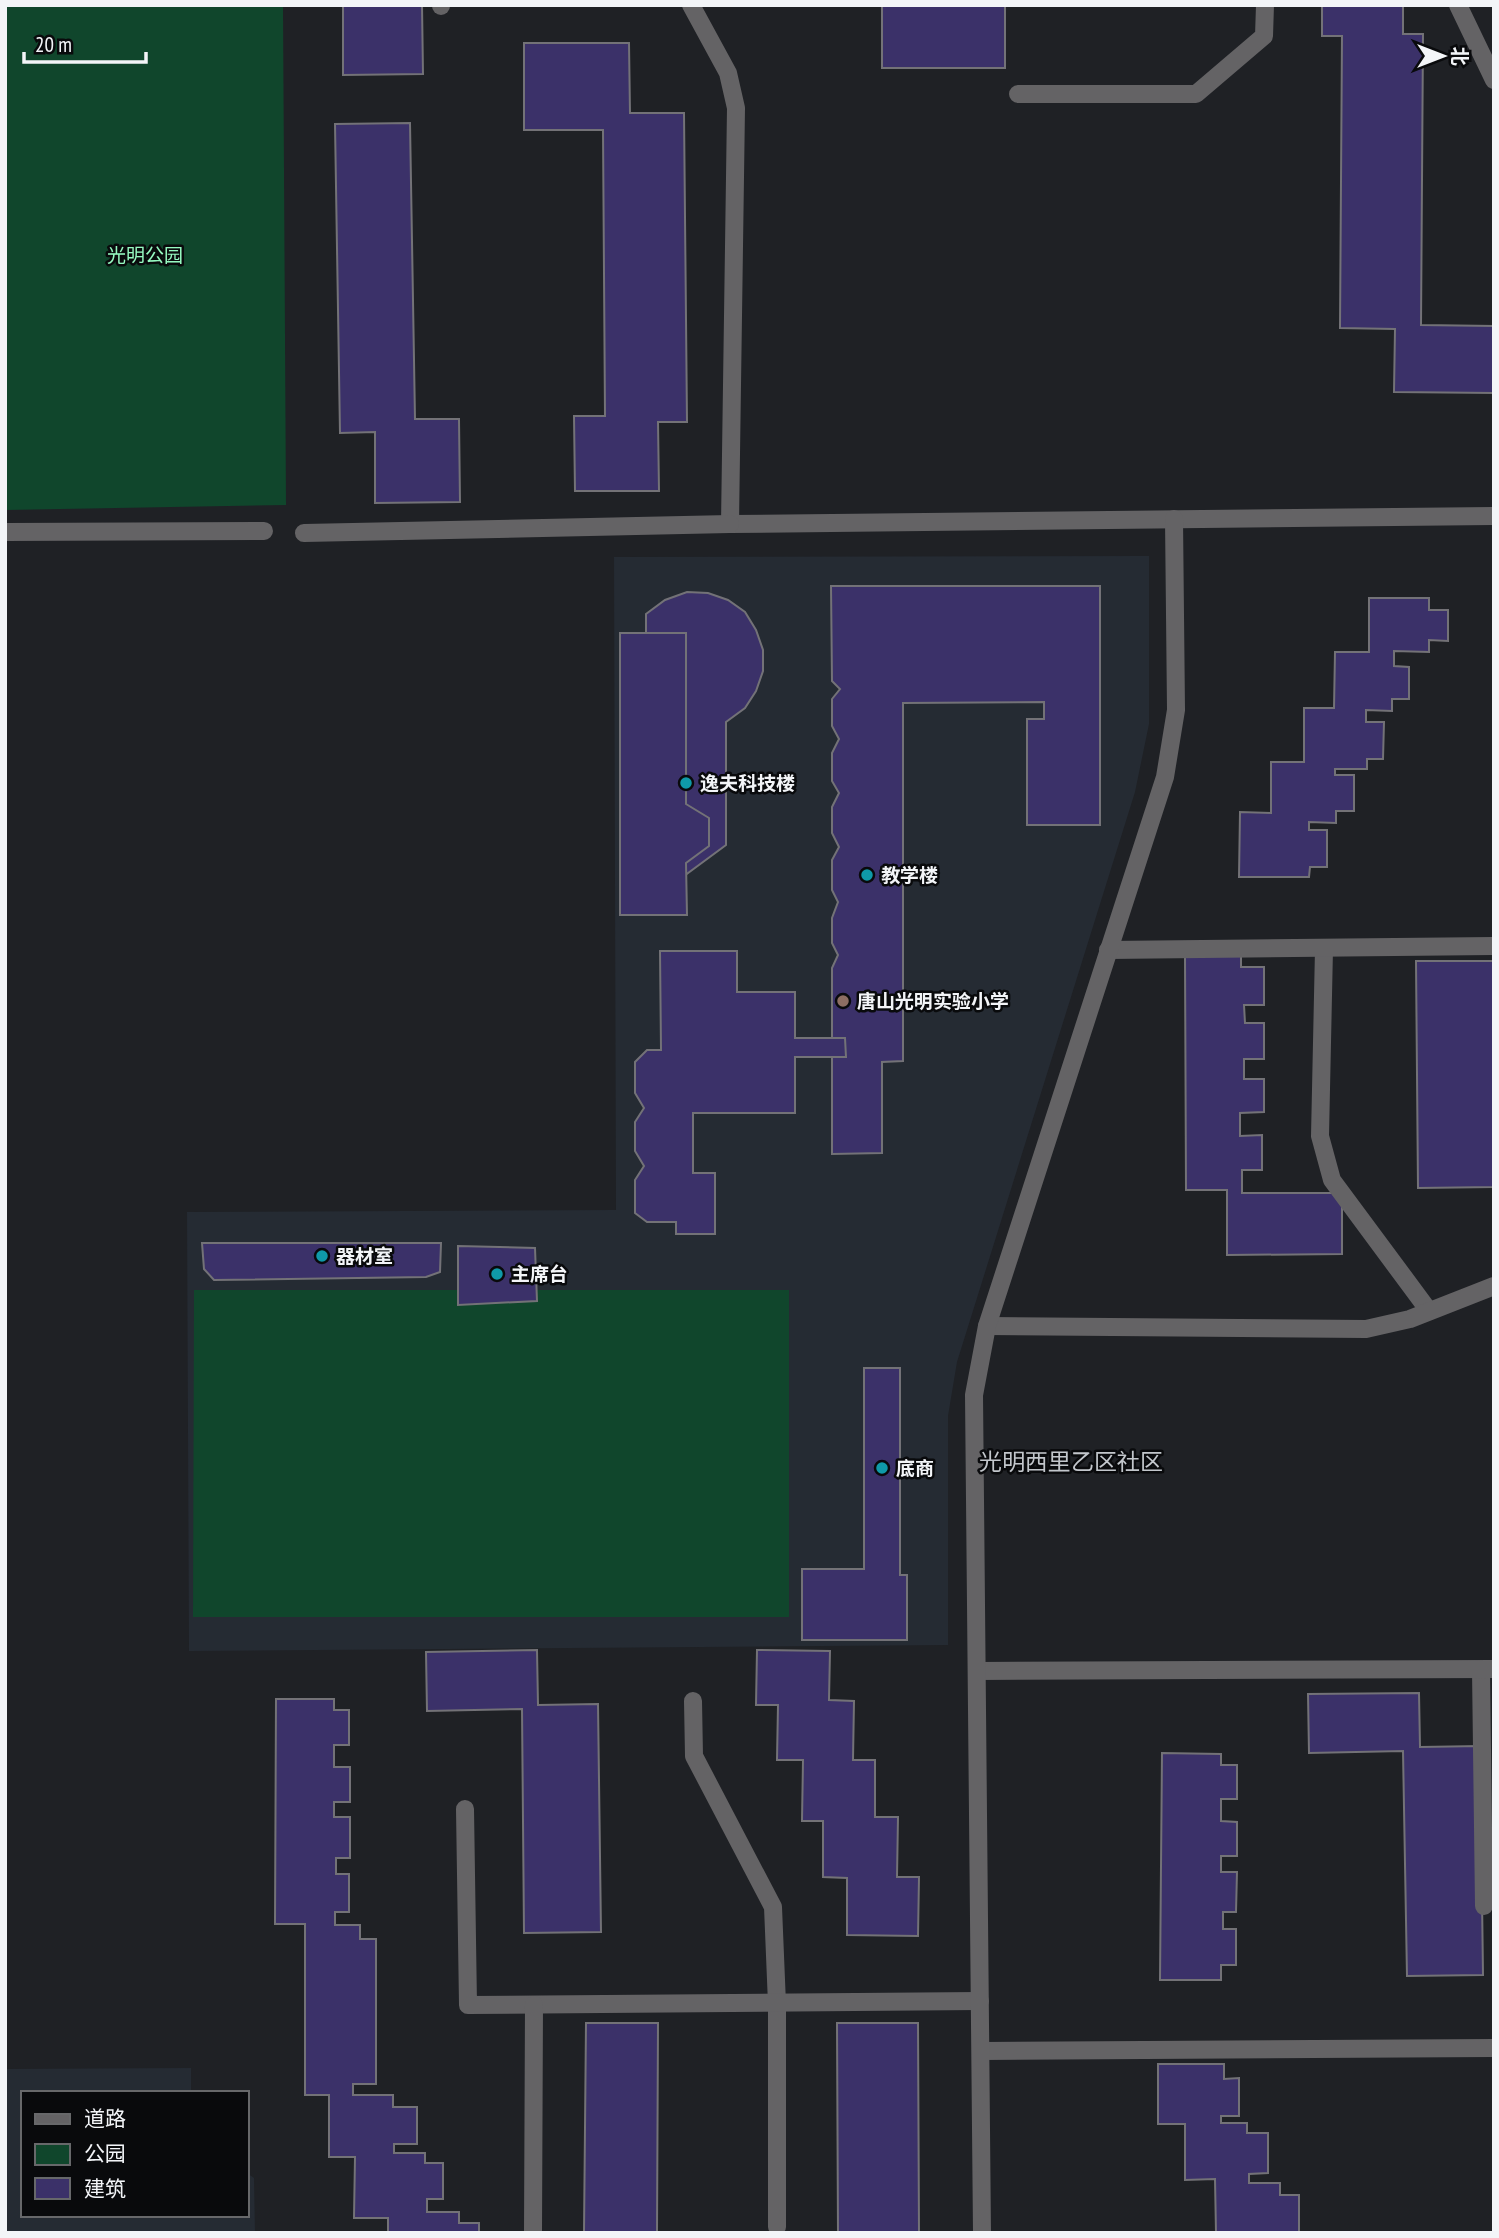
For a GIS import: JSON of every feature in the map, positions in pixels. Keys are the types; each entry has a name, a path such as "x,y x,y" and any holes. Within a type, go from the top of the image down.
{"street":[{"path":"691,5 728,73 736,108 730,524"},
{"path":"1018,94 1196,94 1264,36 1265,5"},
{"path":"1458,5 1494,80"},
{"path":"304,533 730,524 1494,516"},
{"path":"982,2233 974,1395 987,1326 1165,777 1176,710 1174,519"},
{"path":"5,532 264,531"},
{"path":"1108,950 1494,946"},
{"path":"1324,949 1321,1136 1332,1180 1429,1311"},
{"path":"987,1326 1366,1329 1410,1319 1494,1286"},
{"path":"977,1671 1487,1670 1484,1906"},
{"path":"693,1701 694,1756 773,1908 777,2004 778,2227"},
{"path":"465,1809 468,2005 980,2001"},
{"path":"533,2233 534,2005"},
{"path":"981,2051 1494,2048"}],"shaded area":[{"name":"唐山光明实验小学","path":"1149,556 1149,724 1135,792 957,1362 948,1416 948,1645 189,1651 187,1212 616,1210 614,557"},
{"path":"191,2068 191,2091 21,2091 21,2217 248,2217 248,2174 254,2178 255,2233 5,2233 5,2069"}],"green space":[{"name":"光明公园","path":"5,5 283,5 286,505 5,510"},
{"path":"194,1290 789,1290 789,1617 193,1617"}],"building":[{"path":"343,5 422,5 423,74 343,75"},
{"path":"882,5 1005,5 1005,68 882,68"},
{"path":"1322,5 1403,5 1403,34 1423,34 1421,325 1494,326 1494,393 1394,392 1395,329 1340,328 1342,36 1322,36"},
{"path":"524,43 629,43 630,113 684,113 687,422 658,422 659,491 575,491 574,416 605,416 603,130 524,130"},
{"path":"410,123 415,419 459,419 460,502 375,503 375,432 340,433 335,124"},
{"name":"教学楼","path":"831,586 1100,586 1100,825 1027,825 1027,719 1044,719 1044,702 903,703 903,1061 882,1062 882,1153 832,1154 832,968 838,955 832,943 832,918 838,902 832,890 832,860 839,847 832,833 832,807 839,793 832,781 832,753 839,739 832,726 832,699 840,689 832,681"},
{"name":"逸夫科技楼","path":"687,592 708,593 728,600 745,612 756,630 763,650 763,671 756,691 745,708 726,722 726,845 646,904 646,614 665,600"},
{"path":"1369,598 1429,598 1429,610 1448,610 1448,641 1429,640 1429,652 1394,651 1394,666 1409,667 1409,699 1392,699 1392,711 1366,710 1366,722 1384,722 1383,759 1367,759 1367,769 1335,769 1335,775 1354,775 1354,811 1336,811 1336,823 1309,822 1309,830 1327,830 1327,867 1310,867 1309,877 1239,877 1240,812 1271,813 1271,762 1304,762 1304,708 1334,708 1335,652 1369,652"},
{"path":"620,633 686,633 686,804 709,818 709,846 686,863 687,915 620,915"},
{"path":"660,951 737,951 737,992 795,992 795,1038 845,1038 846,1057 795,1057 795,1113 693,1113 693,1173 715,1173 715,1234 676,1234 676,1222 647,1222 635,1213 635,1180 644,1166 635,1151 635,1122 644,1108 635,1093 635,1062 647,1050 661,1050"},
{"path":"1185,956 1241,956 1241,967 1264,967 1264,1005 1244,1005 1245,1023 1264,1023 1264,1059 1244,1059 1244,1079 1264,1079 1264,1112 1240,1113 1240,1136 1262,1135 1262,1170 1242,1170 1242,1193 1342,1193 1342,1254 1227,1255 1227,1190 1186,1190"},
{"path":"1416,961 1494,961 1494,1187 1418,1188"},
{"name":"器材室","path":"202,1243 441,1243 440,1272 426,1277 214,1280 204,1269"},
{"name":"主席台","path":"458,1246 535,1248 537,1301 458,1305"},
{"name":"底商","path":"864,1368 900,1368 900,1575 907,1575 907,1640 802,1640 802,1569 864,1569"},
{"path":"537,1650 538,1705 598,1704 601,1932 524,1933 522,1709 427,1711 426,1652"},
{"path":"757,1650 830,1651 829,1700 854,1701 853,1760 875,1760 875,1817 898,1817 897,1877 919,1877 918,1936 847,1935 847,1878 823,1877 823,1821 802,1821 803,1760 777,1760 778,1705 756,1705"},
{"path":"1419,1693 1420,1747 1480,1746 1483,1975 1407,1976 1403,1751 1309,1753 1308,1694"},
{"path":"276,1699 334,1699 334,1710 349,1710 349,1745 334,1745 334,1767 350,1767 350,1802 334,1802 334,1817 350,1817 350,1858 336,1858 336,1874 349,1874 349,1912 335,1912 335,1925 360,1925 360,1939 376,1939 376,2084 353,2084 353,2095 393,2095 393,2107 417,2107 417,2144 394,2144 394,2153 425,2153 425,2163 443,2163 443,2199 427,2199 427,2212 459,2212 459,2223 479,2223 479,2233 388,2233 388,2218 354,2218 355,2157 329,2157 329,2095 305,2095 305,1924 275,1924"},
{"path":"1162,1753 1221,1754 1221,1765 1237,1765 1237,1799 1221,1799 1221,1821 1237,1822 1237,1856 1221,1856 1221,1872 1237,1872 1236,1912 1223,1912 1223,1929 1236,1929 1236,1965 1221,1965 1221,1980 1160,1980"},
{"path":"586,2023 658,2023 657,2233 584,2233"},
{"path":"837,2023 918,2023 919,2233 838,2233"},
{"path":"1158,2064 1224,2064 1224,2079 1239,2078 1239,2116 1221,2116 1221,2123 1247,2123 1247,2133 1268,2133 1268,2173 1249,2174 1249,2183 1280,2183 1280,2195 1299,2195 1299,2233 1216,2233 1215,2179 1185,2180 1185,2124 1158,2124"}],"place":[{"name":"逸夫科技楼","path":"686,783"},
{"name":"教学楼","path":"867,875"},
{"name":"唐山光明实验小学","path":"843,1001"},
{"name":"器材室","path":"322,1256"},
{"name":"主席台","path":"497,1274"},
{"name":"底商","path":"882,1468"}],"district":[{"name":"光明西里乙区社区","path":"1071,1462"}]}
